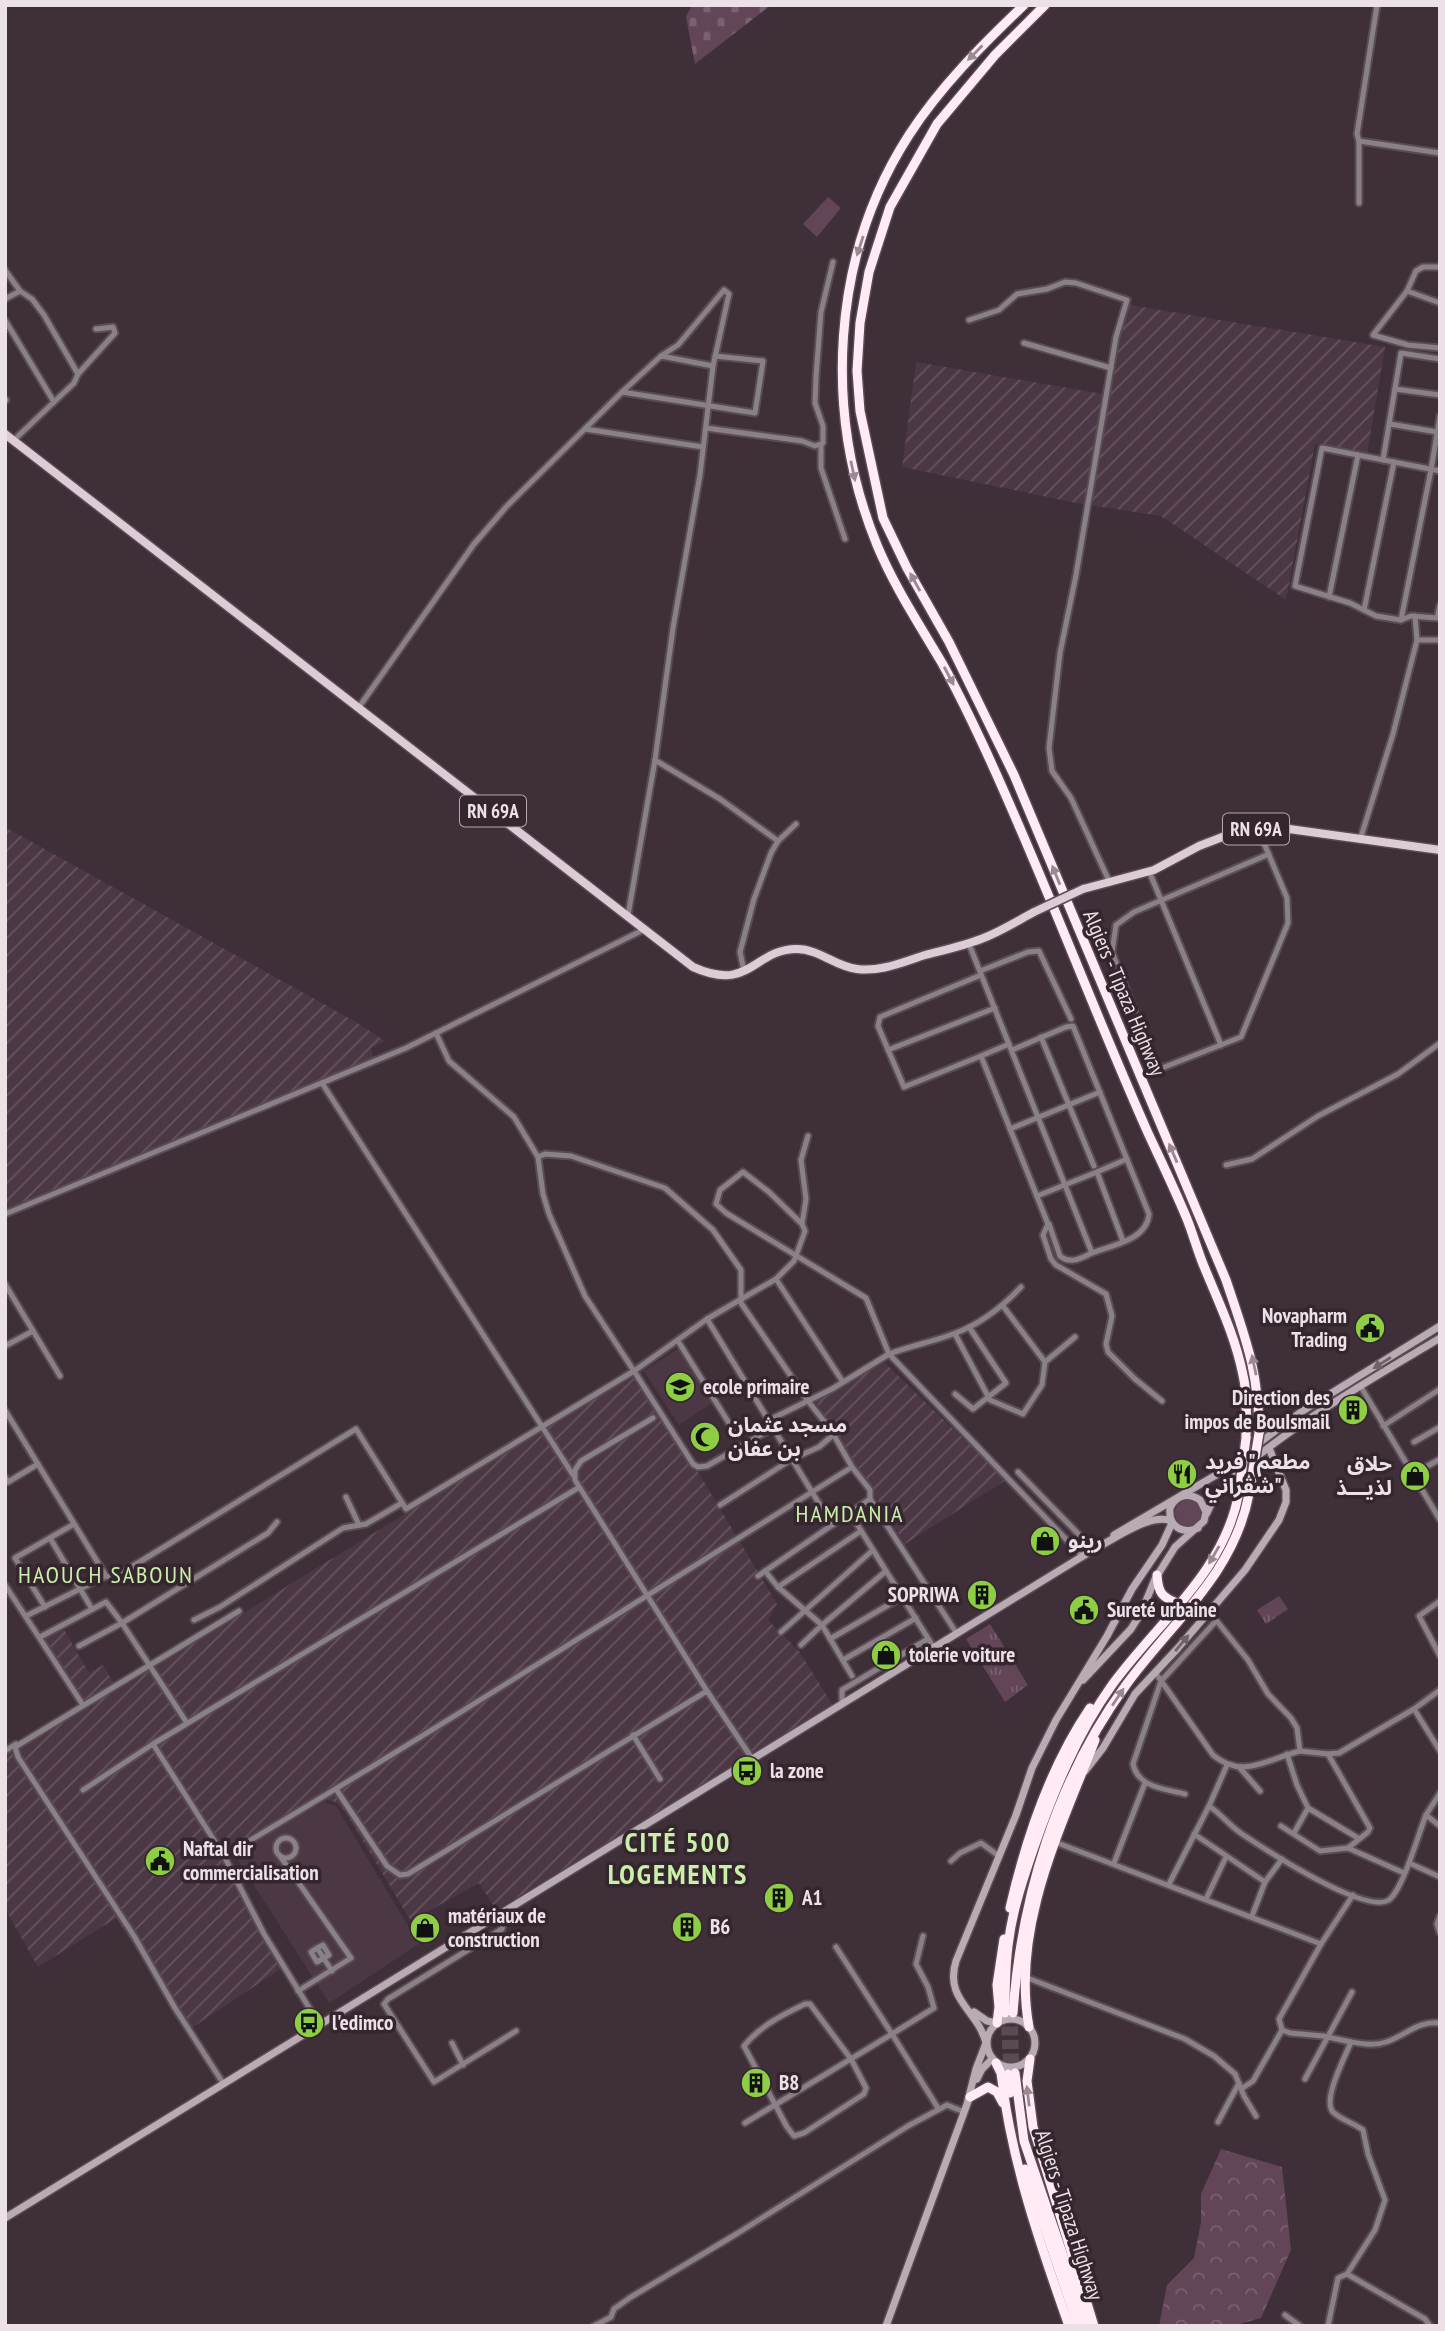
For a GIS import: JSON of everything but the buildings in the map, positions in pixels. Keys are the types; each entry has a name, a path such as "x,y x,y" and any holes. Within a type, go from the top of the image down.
{"highway":[{"name":"Algiers - Tipaza Highway","path":"1024,5 964,64 934,100 910,133 876,200 856,258 847,299 842,360 845,423 857,487 879,549 951,680 1001,783 1228,1321 1245,1383 1247,1438 1237,1505 1224,1539 1199,1580 1112,1684 1081,1733 1042,1824 1009,1936 1009,2013 1034,1881 1064,1797 1087,1746 1105,1716 1143,1663 1213,1581 1235,1541 1249,1494 1259,1433 1257,1382 1252,1355 1226,1280 1014,775 949,642 907,568 883,518 863,428 857,370 860,323 869,272 890,207 937,124 995,55 1045,5"},
{"path":"1157,1574 1158,1590 1162,1596 1180,1604"},
{"path":"997,2023 1000,1954 1017,1878 1042,1801 1068,1742 1079,1724 1111,1677 1133,1660"},
{"path":"1029,2027 1024,1991 1025,1977 1031,1929 1046,1865 1105,1716"},
{"path":"1030,2059 1027,2081 1033,2127 1094,2326"},
{"path":"994,2061 1001,2073 1012,2145 1023,2187 1069,2326"},
{"name":"Algiers - Tipaza Highway","path":"1077,2326 1016,2139 1012,2074 1024,2141 1087,2326"},
{"path":"969,2099 984,2088 992,2089 1002,2100 1007,2112"}],"main road":[{"name":"RN 69A","path":"5,434 693,967 709,974 727,976 745,972 785,950 812,951 854,969 871,970 969,944 1083,890 1149,871 1222,835 1282,828 1440,850"},
{"path":"5,2218 1083,1557 1135,1521 1216,1475 1301,1412 1440,1326"},
{"path":"1070,1694 1131,1629 1141,1613 1157,1574 1175,1547 1198,1528 1212,1501 1226,1483 1269,1448 1440,1338"},
{"path":"1082,1774 1103,1748 1135,1694 1245,1570 1272,1531 1283,1510 1286,1495 1284,1482 1269,1448"},
{"path":"960,2000 983,2019 997,2023 1014,2019 1029,2027 1035,2039 1030,2059 1014,2068 994,2061 980,2026 960,2000 953,1982 953,1971 1032,1768 1070,1694 1107,1636 1132,1589 1162,1545 1172,1522 1170,1508 1178,1498 1187,1495 1196,1497 1203,1503 1205,1517"},
{"path":"1095,1549 1153,1519 1164,1518 1178,1529 1186,1531 1198,1528"},
{"path":"969,2099 989,2031 997,2023"},
{"path":"886,2326 969,2099 982,2069 994,2061"}],"street":[{"path":"1359,203 1357,134 1377,5"},
{"path":"1359,141 1440,153"},
{"path":"833,262 821,312 815,403 823,426 821,468 845,540"},
{"path":"1440,267 1419,269 1407,291 1373,335 1408,345 1440,348"},
{"path":"5,270 20,291 32,299 44,315 78,374"},
{"path":"969,320 999,310 1010,299 1023,292 1047,289 1065,282 1081,284 1127,300 1111,368 1060,653 1049,748 1052,771 1071,798 1110,883"},
{"path":"359,707 474,544 506,507 622,392 661,356 678,345 724,290 729,294 713,366 706,428 673,628 655,760 628,915"},
{"path":"5,299 20,291"},
{"path":"1407,291 1440,303"},
{"path":"5,320 54,402"},
{"path":"14,440 74,383 78,374 115,333 113,327 96,329"},
{"path":"1024,343 1111,368"},
{"path":"1384,460 1401,353 1440,359"},
{"path":"661,356 713,366"},
{"path":"622,392 755,413 763,361 715,356"},
{"path":"1395,389 1440,395"},
{"path":"1401,620 1440,416"},
{"path":"1390,424 1437,432"},
{"path":"706,428 821,445"},
{"path":"585,429 703,447"},
{"path":"1440,471 1322,448 1295,586 1376,616 1401,620 1415,616 1437,618 1440,605"},
{"path":"1329,597 1358,455"},
{"path":"1364,610 1394,462"},
{"path":"1360,840 1394,734 1417,640 1415,616"},
{"path":"1417,640 1440,639"},
{"path":"655,760 720,799 778,841"},
{"path":"745,972 740,952 754,899 771,853 778,841 796,824"},
{"path":"1258,829 1269,854 1287,898 1288,923 1241,1037 1162,1068 1153,1060 1112,952 1116,925 1134,912 1269,854"},
{"path":"1149,871 1220,1045"},
{"path":"5,1214 436,1033 646,929"},
{"path":"969,944 1092,1253"},
{"path":"981,1056 1060,1256 1073,1261 1122,1241 1143,1231 1149,1222 1149,1214 1073,1027 981,1056 904,1087 878,1026 880,1017 1028,952 1039,951 1071,1019"},
{"path":"888,1050 995,1008"},
{"path":"436,1033 449,1062 514,1117 538,1157 543,1194 549,1214 584,1296 695,1466 707,1466 773,1427"},
{"path":"1041,1037 1122,1241"},
{"path":"1226,1165 1252,1159 1318,1116 1398,1074 1440,1043"},
{"path":"322,1083 753,1760"},
{"path":"1010,1129 1100,1092"},
{"path":"802,1224 806,1199 801,1160 807,1136"},
{"path":"538,1157 545,1154 571,1156 665,1188 713,1230 741,1270 741,1303 870,1490 870,1499 957,1634"},
{"path":"1037,1196 1095,1169 1127,1159"},
{"path":"26,1616 106,1576 120,1574 356,1429 406,1509 634,1371 707,1319 776,1279 797,1256 805,1231 802,1224 769,1192 743,1172 720,1190 716,1204 726,1213 797,1256 866,1298 889,1354 1083,1557"},
{"path":"1048,1224 1043,1235 1051,1259 1056,1265 1102,1290 1107,1297 1112,1316 1106,1344 1108,1352 1162,1401"},
{"path":"776,1279 843,1382"},
{"path":"5,1284 60,1376"},
{"path":"769,1420 843,1382 889,1354 955,1334 969,1327 1003,1306 1021,1287"},
{"path":"1003,1306 1045,1362"},
{"path":"707,1319 832,1525"},
{"path":"955,1394 973,1409 1006,1383 969,1327"},
{"path":"5,1346 33,1331"},
{"path":"955,1334 987,1397 1023,1414 1041,1385 1045,1362 1075,1336"},
{"path":"678,1340 737,1436"},
{"path":"1361,1387 1440,1520"},
{"path":"1383,1426 1439,1391"},
{"path":"5,1410 106,1576"},
{"path":"573,1475 581,1461 653,1418"},
{"path":"1414,1442 1440,1427"},
{"path":"720,1505 792,1459 819,1447 834,1435"},
{"path":"1412,1475 1440,1459"},
{"path":"5,1477 8,1482 38,1464"},
{"path":"224,1856 647,1597 852,1467"},
{"path":"1018,1472 1095,1549"},
{"path":"83,1790 187,1723 578,1488"},
{"path":"346,1497 359,1525"},
{"path":"758,1576 870,1499"},
{"path":"194,1620 220,1607 344,1528 366,1524 402,1503"},
{"path":"850,1513 934,1648"},
{"path":"79,1646 122,1623 268,1533 277,1522"},
{"path":"45,1606 15,1558 75,1524"},
{"path":"778,1587 862,1531"},
{"path":"50,1538 92,1608"},
{"path":"781,1632 873,1550"},
{"path":"765,1571 778,1587 822,1625 852,1676"},
{"path":"801,1645 886,1571"},
{"path":"5,1585 83,1705"},
{"path":"830,1639 902,1597"},
{"path":"1440,1601 1419,1616 1440,1656"},
{"path":"40,1637 106,1602 187,1723"},
{"path":"1208,1610 1248,1660 1268,1694 1291,1718 1297,1728 1300,1751"},
{"path":"5,1751 239,1611"},
{"path":"843,1660 916,1618"},
{"path":"1185,1794 1145,1783 1137,1776 1133,1764 1161,1681 1216,1621"},
{"path":"842,1705 842,1690 928,1639"},
{"path":"872,1672 879,1682"},
{"path":"1155,1672 1213,1755 1227,1765 1240,1768 1300,1751 1339,1753 1414,1709 1440,1690"},
{"path":"857,1681 864,1691"},
{"path":"336,1789 387,1866 400,1875 408,1874 707,1691"},
{"path":"1414,1709 1440,1751"},
{"path":"633,1735 660,1779"},
{"path":"16,1744 18,1757 134,1936 175,2008 223,2083"},
{"path":"153,1744 224,1856 264,1934 319,2024"},
{"path":"1287,1754 1308,1808 1358,1839"},
{"path":"1328,1754 1369,1825 1370,1831 1348,1848"},
{"path":"1170,1884 1227,1765"},
{"path":"1240,1768 1260,1791"},
{"path":"1114,1863 1145,1783"},
{"path":"1209,1806 1243,1835 1309,1877 1371,1902 1387,1901 1392,1897 1409,1863 1426,1815 1440,1793"},
{"path":"1294,1833 1308,1808"},
{"path":"1426,1815 1440,1826"},
{"path":"1281,1826 1320,1851 1348,1848 1404,1873"},
{"path":"1194,1834 1265,1882"},
{"path":"1055,1842 1321,1944"},
{"path":"951,1861 960,1853 981,1843 999,1856"},
{"path":"280,1856 351,1958 298,1990"},
{"path":"1206,1899 1226,1857"},
{"path":"1252,1916 1265,1882 1282,1859"},
{"path":"1409,1863 1440,1877"},
{"path":"1219,2122 1240,2086 1253,2081 1282,2030 1279,2019 1321,1944 1353,1895"},
{"path":"499,1914 502,1929 386,2000 384,2004 432,2081 436,2082 516,2031"},
{"path":"1440,1916 1437,1924 1440,1933"},
{"path":"745,2123 933,2008 928,1987 916,1964 923,1936"},
{"path":"317,1948 323,1945 329,1955 323,1958 332,1971"},
{"path":"836,1947 939,2108"},
{"path":"1025,1977 1185,2039 1229,2068 1256,2116"},
{"path":"1305,2079 1352,1992"},
{"path":"810,2004 850,2059 865,2083 864,2094 804,2133 794,2136 744,2046 772,2021 810,2004"},
{"path":"1282,2030 1290,2034 1373,2045 1384,2043 1423,2023 1440,2023"},
{"path":"1328,2326 1338,2278 1348,2274 1375,2230 1385,2200 1368,2154 1363,2130 1337,2115 1330,2107 1329,2097 1351,2042"},
{"path":"452,2043 463,2065"},
{"path":"594,2326 611,2316 614,2308 631,2297 939,2108 947,2105 964,2112"},
{"path":"1348,2274 1426,2319 1430,2326"},
{"path":"1285,2315 1300,2326"}],"shaded area":[{"path":"1124,304 1385,347 1367,454 1315,444 1286,600 1161,516 1076,503 902,467 916,362 1109,395"},
{"path":"5,827 356,1022 385,1041 371,1048 373,1058 5,1209"},
{"name":"ecole primaire","path":"681,1347 714,1402 679,1425 644,1371"},
{"path":"882,1360 1006,1480 905,1544 816,1402"},
{"path":"638,1371 777,1604 768,1620 799,1651 833,1705 496,1910 479,1883 411,1921 344,1810 335,1802 325,1799 221,1860 285,1966 190,2029 116,1918 38,1967 5,1909 5,1749 85,1708 42,1636 62,1626 89,1673 103,1665 118,1690"},
{"path":"324,1802 336,1806 419,1944 329,2003 234,1854"}],"green space":[{"path":"692,5 771,5 695,64 686,17"},
{"path":"828,197 841,208 817,237 803,224"},
{"path":"1188,1500 1197,1504 1201,1513 1197,1522 1188,1526 1179,1522 1175,1513 1179,1504"},
{"path":"1279,1596 1288,1609 1266,1624 1257,1610"},
{"path":"990,1624 1028,1685 1005,1702 966,1639"},
{"path":"1221,2149 1282,2167 1291,2250 1261,2318 1232,2326 1159,2326 1167,2285 1194,2258 1201,2222 1201,2194"}],"tunnel":[{"path":"1005,2013 1008,2074"},
{"path":"1013,2013 1015,2073"}],"place":[{"name":"Novapharm Trading","path":"1370,1328"},
{"name":"ecole primaire","path":"680,1387"},
{"name":"Direction des impos de BouIsmail","path":"1353,1410"},
{"name":"مسجد عثمان بن عفان","path":"705,1437"},
{"name":"مطعم \" فريد شڨراني\"","path":"1182,1474"},
{"name":"حلاق لذيـــذ","path":"1415,1476"},
{"name":"رينو","path":"1045,1541"},
{"name":"SOPRIWA","path":"982,1595"},
{"name":"Sureté urbaine","path":"1084,1610"},
{"name":"tolerie voiture","path":"886,1655"},
{"name":"la zone","path":"747,1771"},
{"name":"Naftal dir commercialisation","path":"160,1861"},
{"name":"A1","path":"779,1898"},
{"name":"B6","path":"687,1927"},
{"name":"matériaux de construction","path":"425,1928"},
{"name":"l'edimco","path":"309,2023"},
{"name":"B8","path":"756,2083"}],"district":[{"name":"HAMDANIA","path":"850,1514"},
{"name":"HAOUCH SABOUN","path":"106,1575"},
{"name":"CITÉ 500 LOGEMENTS","path":"678,1858"}]}
